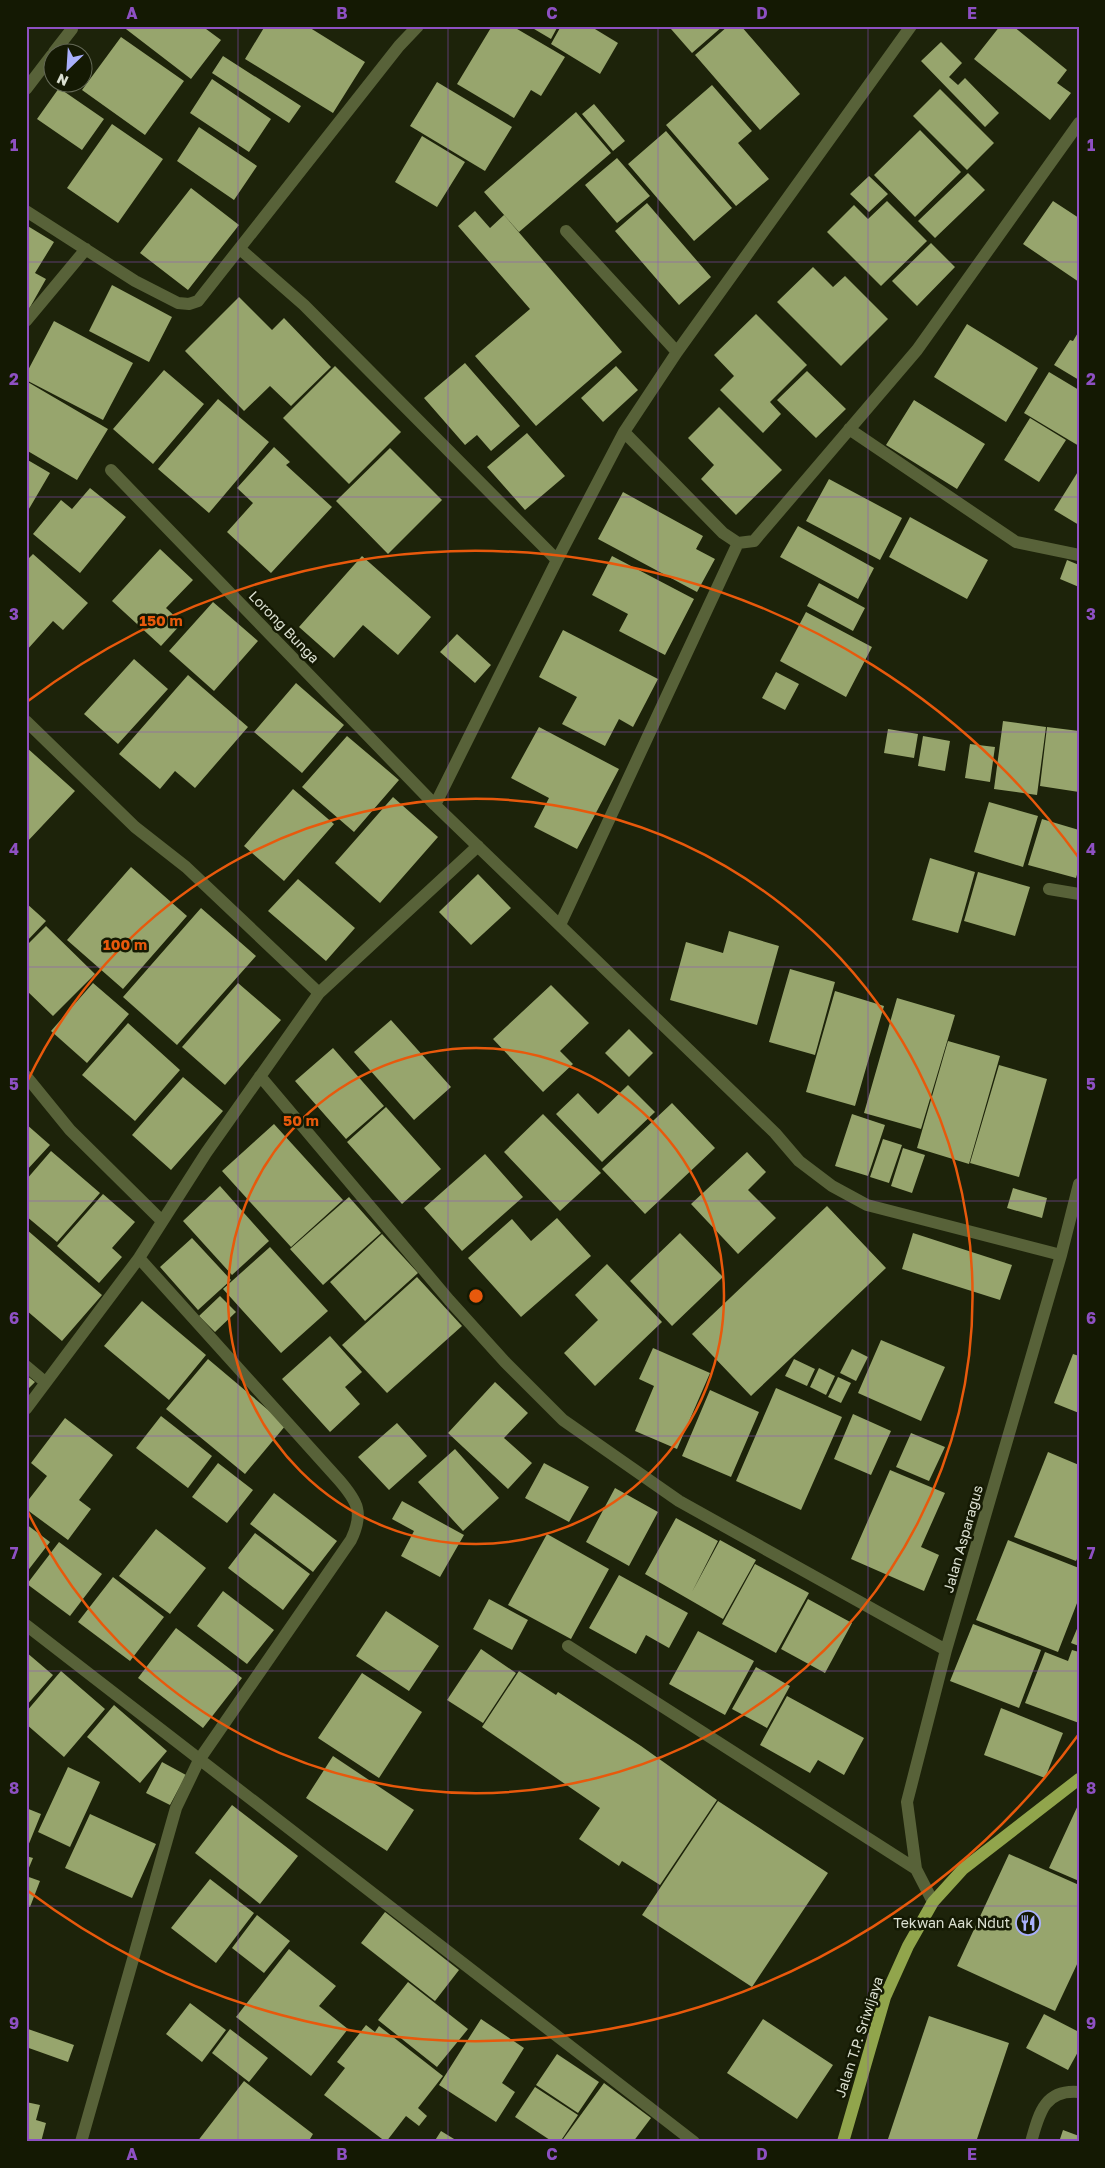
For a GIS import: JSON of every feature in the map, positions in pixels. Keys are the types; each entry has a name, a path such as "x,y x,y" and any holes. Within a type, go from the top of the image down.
{"main road":[{"name":"Jalan T.P. Sriwijaya","path":"843,2142 885,1997 908,1946 933,1902 963,1869 1079,1778"}],"street":[{"path":"26,211 135,281 178,303 189,304 198,302 399,46 418,26"},
{"path":"436,805 557,560 624,432 676,352 911,26"},
{"path":"62,42 72,29"},
{"path":"26,89 42,68"},
{"path":"624,432 723,533 738,543 754,541 917,350 1079,123"},
{"path":"566,231 676,352"},
{"path":"26,321 86,249"},
{"path":"240,249 304,305 557,560"},
{"path":"849,429 1016,542 1079,555"},
{"name":"Lorong Bunga","path":"111,470 436,805 775,1133 799,1161 832,1186 867,1204 1060,1255"},
{"path":"560,925 738,543"},
{"path":"26,721 135,827 186,867 319,993"},
{"path":"26,1409 139,1258 161,1220 319,993 478,846"},
{"path":"1049,889 1079,894"},
{"path":"26,1076 70,1130 161,1220"},
{"path":"260,1076 449,1300 505,1362 563,1420 679,1501 946,1650"},
{"name":"Jalan Asparagus","path":"933,1902 916,1869 907,1802 946,1650 1079,1184"},
{"path":"81,2142 176,1808 199,1760 351,1540 358,1525 360,1512 350,1492 139,1258"},
{"path":"26,1366 45,1382"},
{"path":"26,1625 694,2142"},
{"path":"568,1646 916,1869"},
{"path":"1031,2142 1038,2117 1049,2100 1064,2090 1079,2092"}],"building":[{"path":"122,26 202,26 221,40 191,79"},
{"path":"265,26 307,26 365,62 333,113 245,59"},
{"path":"492,26 512,26 565,57 541,96 531,90 514,118 457,84"},
{"path":"529,26 558,26 551,39"},
{"path":"561,26 590,26 618,43 600,74 551,44"},
{"path":"674,26 723,26 692,53 671,29"},
{"path":"728,26 741,26 800,94 760,130 695,55"},
{"path":"1000,26 1013,26 1067,70 1057,83 1071,93 1050,120 974,59"},
{"path":"121,37 184,81 145,135 85,92 92,92 92,76"},
{"path":"941,42 962,63 949,77 958,85 965,78 999,113 985,127 921,61"},
{"path":"223,56 301,106 289,123 212,73"},
{"path":"212,79 271,119 249,152 190,113"},
{"path":"437,82 512,127 485,171 410,126"},
{"path":"712,85 752,131 738,143 769,179 736,206 666,125"},
{"path":"940,89 994,143 967,170 913,116"},
{"path":"56,92 65,92 104,119 82,150 37,119"},
{"path":"594,104 625,141 613,151 582,114"},
{"path":"576,112 611,153 519,232 484,192"},
{"path":"112,124 163,159 118,223 67,188"},
{"path":"199,127 257,166 234,200 177,161"},
{"path":"920,130 961,172 915,217 874,175"},
{"path":"666,131 732,208 694,241 628,164"},
{"path":"422,136 465,162 437,207 395,182"},
{"path":"617,158 650,196 617,223 585,185"},
{"path":"968,173 985,190 935,238 918,221"},
{"path":"869,176 888,194 869,212 850,194"},
{"path":"191,188 239,225 188,290 140,253"},
{"path":"887,201 927,241 881,286 827,232 854,205 868,219"},
{"path":"1053,201 1079,218 1079,282 1023,244"},
{"path":"647,203 711,277 679,305 615,231"},
{"path":"475,211 490,228 504,215 622,352 536,426 475,356 530,309 458,226"},
{"path":"26,225 54,242 35,273 46,279 29,309 26,308"},
{"path":"931,243 955,267 917,306 892,281"},
{"path":"813,267 833,287 845,276 888,319 841,366 777,302"},
{"path":"112,285 172,317 149,362 89,331"},
{"path":"239,297 272,330 284,318 331,367 291,406 270,386 244,411 185,351"},
{"path":"756,314 807,365 770,402 781,414 763,433 720,390 734,376 714,355"},
{"path":"54,321 133,363 103,420 26,380 26,374"},
{"path":"967,324 1038,368 1006,422 934,377"},
{"path":"1079,331 1079,380 1054,365 1070,340 1073,341"},
{"path":"465,363 520,426 491,451 477,435 465,445 424,398"},
{"path":"335,366 401,432 349,484 283,418"},
{"path":"616,366 638,390 603,422 581,398"},
{"path":"164,370 204,404 153,464 113,429"},
{"path":"807,371 846,409 816,438 777,400"},
{"path":"1049,372 1079,390 1079,446 1024,413"},
{"path":"26,381 108,429 77,480 26,450"},
{"path":"218,399 269,442 209,513 158,469"},
{"path":"914,400 985,444 957,489 886,445"},
{"path":"719,407 782,470 736,515 701,479 714,465 688,438"},
{"path":"1030,418 1066,440 1039,482 1004,460"},
{"path":"527,433 565,476 525,510 487,467"},
{"path":"274,447 290,462 286,465 332,507 271,573 227,532 253,503 237,488"},
{"path":"390,448 442,500 388,554 336,501"},
{"path":"26,459 50,473 26,514"},
{"path":"1079,470 1079,525 1054,510"},
{"path":"829,479 902,518 880,560 806,521"},
{"path":"90,488 126,517 80,573 33,534 61,500 72,509"},
{"path":"623,492 703,536 696,549 715,559 697,592 598,539"},
{"path":"910,517 988,560 967,599 889,557"},
{"path":"798,526 874,568 858,599 780,557"},
{"path":"160,549 193,580 166,608 182,623 161,646 112,601"},
{"path":"33,554 88,603 63,630 53,621 26,651 26,561"},
{"path":"362,556 431,617 398,655 363,625 334,658 299,627"},
{"path":"612,556 694,599 665,655 619,631 628,614 592,595"},
{"path":"1067,560 1079,565 1079,587 1060,579"},
{"path":"819,583 865,608 853,631 807,606"},
{"path":"213,602 258,641 214,691 169,651"},
{"path":"806,612 872,647 846,697 780,661"},
{"path":"563,630 658,679 633,727 619,719 605,746 562,724 577,697 539,677"},
{"path":"457,634 491,665 475,683 440,652"},
{"path":"134,659 168,689 118,744 84,714"},
{"path":"776,672 799,684 785,710 762,698"},
{"path":"188,675 248,727 195,788 175,771 160,789 119,754"},
{"path":"296,683 344,725 302,773 254,732"},
{"path":"1003,721 1046,727 1037,795 994,789"},
{"path":"539,727 619,769 577,849 534,827 549,798 511,778"},
{"path":"1047,727 1079,731 1079,792 1040,786"},
{"path":"888,729 918,734 914,758 884,753"},
{"path":"347,736 399,780 354,832 302,787"},
{"path":"923,736 950,741 945,771 918,766"},
{"path":"970,744 995,747 990,782 965,778"},
{"path":"26,747 75,791 26,843"},
{"path":"293,789 334,824 284,881 244,846"},
{"path":"393,797 438,837 380,903 335,863"},
{"path":"989,802 1038,816 1023,867 974,852"},
{"path":"1042,819 1079,830 1079,868 1076,878 1028,865"},
{"path":"930,858 975,872 958,933 912,920"},
{"path":"131,867 187,916 123,989 67,940"},
{"path":"978,872 1030,887 1015,936 964,921"},
{"path":"478,874 511,908 471,945 439,912"},
{"path":"298,879 355,928 326,961 268,911"},
{"path":"26,903 46,921 26,942"},
{"path":"201,908 256,956 177,1045 123,997"},
{"path":"46,926 95,974 53,1016 26,990 26,946"},
{"path":"729,931 779,946 757,1025 670,1000 686,942 723,953"},
{"path":"790,969 835,982 815,1055 769,1042"},
{"path":"93,983 129,1014 87,1063 51,1031"},
{"path":"238,983 281,1020 225,1085 182,1047"},
{"path":"551,985 589,1023 560,1051 573,1064 543,1092 493,1039"},
{"path":"835,991 884,1006 855,1106 806,1092"},
{"path":"897,998 955,1015 921,1129 864,1113"},
{"path":"391,1020 451,1087 414,1120 354,1052"},
{"path":"128,1023 180,1070 135,1121 82,1075"},
{"path":"629,1029 653,1053 629,1077 605,1053"},
{"path":"948,1041 1000,1056 969,1164 917,1148"},
{"path":"333,1048 384,1106 346,1139 295,1081"},
{"path":"999,1065 1047,1079 1019,1177 970,1163"},
{"path":"183,1077 223,1111 171,1170 132,1135"},
{"path":"628,1085 655,1112 602,1162 556,1114 578,1093 598,1114"},
{"path":"672,1103 715,1148 645,1214 602,1169"},
{"path":"386,1107 441,1169 402,1204 347,1142"},
{"path":"543,1114 601,1173 560,1211 504,1152"},
{"path":"852,1114 885,1125 868,1176 835,1166"},
{"path":"26,1124 50,1145 26,1171"},
{"path":"274,1124 343,1200 291,1247 222,1171"},
{"path":"883,1139 902,1145 889,1183 870,1177"},
{"path":"903,1148 925,1155 912,1193 891,1186"},
{"path":"51,1151 100,1193 57,1242 26,1216 26,1180"},
{"path":"747,1152 766,1172 748,1190 776,1218 738,1254 691,1204"},
{"path":"485,1154 523,1197 462,1251 424,1208"},
{"path":"220,1186 269,1241 232,1275 183,1221"},
{"path":"1013,1188 1047,1198 1042,1218 1007,1208"},
{"path":"103,1194 135,1222 112,1248 122,1257 99,1283 57,1246"},
{"path":"349,1197 381,1233 323,1285 290,1249"},
{"path":"827,1206 886,1268 751,1396 692,1334"},
{"path":"557,1218 591,1256 521,1317 468,1258 512,1219 531,1241"},
{"path":"26,1229 102,1295 62,1341 26,1310"},
{"path":"680,1233 723,1277 672,1326 630,1281"},
{"path":"913,1233 1012,1265 1000,1300 902,1269"},
{"path":"382,1234 418,1273 365,1321 330,1282"},
{"path":"192,1238 231,1280 198,1310 160,1267"},
{"path":"270,1247 328,1311 281,1353 223,1289"},
{"path":"607,1264 662,1322 595,1386 564,1353 598,1320 575,1295"},
{"path":"417,1277 462,1326 387,1393 342,1345"},
{"path":"220,1296 236,1312 215,1332 199,1316"},
{"path":"142,1301 206,1355 169,1400 104,1346"},
{"path":"330,1336 362,1372 345,1387 360,1404 330,1432 282,1379"},
{"path":"881,1340 945,1367 921,1421 858,1393"},
{"path":"653,1348 710,1373 677,1449 635,1431 654,1386 639,1379"},
{"path":"852,1349 868,1357 856,1381 840,1373"},
{"path":"1073,1354 1079,1356 1079,1413 1054,1403"},
{"path":"208,1359 286,1425 245,1474 166,1409"},
{"path":"794,1359 815,1369 807,1386 785,1376"},
{"path":"819,1368 835,1376 826,1395 810,1387"},
{"path":"26,1375 35,1382 26,1391"},
{"path":"838,1377 851,1383 841,1403 828,1397"},
{"path":"495,1382 528,1413 504,1438 532,1463 508,1489 448,1433"},
{"path":"776,1388 842,1417 801,1510 736,1481"},
{"path":"710,1390 759,1412 731,1477 682,1456"},
{"path":"853,1414 891,1431 871,1475 834,1459"},
{"path":"161,1416 212,1456 188,1488 136,1448"},
{"path":"65,1418 113,1455 79,1500 91,1509 68,1540 26,1509 26,1503 47,1476 31,1463"},
{"path":"397,1423 427,1456 389,1490 358,1457"},
{"path":"911,1433 945,1447 929,1481 896,1467"},
{"path":"455,1449 499,1498 463,1531 418,1482"},
{"path":"1048,1452 1079,1465 1079,1555 1076,1561 1014,1537"},
{"path":"218,1463 253,1490 227,1523 192,1497"},
{"path":"544,1463 589,1487 569,1522 525,1498"},
{"path":"890,1470 945,1493 921,1547 939,1555 924,1591 851,1559"},
{"path":"615,1488 658,1512 629,1566 586,1542"},
{"path":"274,1493 337,1541 313,1572 250,1524"},
{"path":"402,1501 464,1535 440,1577 401,1556 414,1531 392,1519"},
{"path":"676,1518 718,1541 692,1592 720,1540 756,1560 723,1619 645,1574"},
{"path":"26,1524 50,1542 26,1573"},
{"path":"156,1529 206,1568 170,1614 119,1576"},
{"path":"255,1533 310,1574 283,1610 228,1568"},
{"path":"547,1534 609,1569 571,1639 508,1605"},
{"path":"1008,1540 1079,1568 1079,1598 1058,1652 976,1620"},
{"path":"59,1542 102,1574 70,1616 27,1584"},
{"path":"755,1564 809,1593 776,1653 722,1624"},
{"path":"619,1575 688,1613 669,1648 646,1635 636,1654 589,1628"},
{"path":"113,1577 164,1617 130,1661 78,1622"},
{"path":"223,1591 274,1630 247,1664 197,1626"},
{"path":"489,1599 528,1620 512,1650 473,1629"},
{"path":"808,1599 852,1623 825,1673 781,1649"},
{"path":"386,1611 439,1646 409,1691 356,1656"},
{"path":"973,1624 1041,1650 1019,1708 950,1681"},
{"path":"1079,1624 1079,1646 1071,1643"},
{"path":"176,1628 242,1678 203,1728 138,1678"},
{"path":"698,1631 754,1661 725,1715 669,1684"},
{"path":"481,1649 516,1673 483,1723 447,1700"},
{"path":"1072,1650 1079,1652 1079,1723 1025,1703 1045,1652 1068,1661"},
{"path":"26,1652 53,1675 26,1706"},
{"path":"756,1667 790,1686 767,1728 732,1709"},
{"path":"61,1671 105,1709 64,1757 26,1724 26,1712"},
{"path":"519,1671 556,1695 558,1692 641,1746 717,1800 660,1885 622,1861 619,1866 579,1839 600,1808 482,1727"},
{"path":"362,1673 422,1712 379,1778 318,1738"},
{"path":"787,1696 864,1738 844,1775 818,1760 810,1773 760,1745"},
{"path":"114,1705 167,1751 140,1783 87,1737"},
{"path":"1001,1708 1063,1733 1045,1778 984,1755"},
{"path":"333,1756 414,1810 387,1851 306,1798"},
{"path":"162,1762 186,1775 170,1805 146,1793"},
{"path":"68,1767 100,1782 70,1847 38,1832"},
{"path":"718,1801 828,1873 752,1987 642,1915"},
{"path":"1079,1803 1079,1881 1049,1868"},
{"path":"232,1805 298,1856 260,1904 195,1853"},
{"path":"26,1808 41,1814 26,1851"},
{"path":"90,1814 156,1844 132,1898 65,1868"},
{"name":"Tekwan Aak Ndut","path":"1009,1854 1079,1885 1079,1960 1055,2011 957,1966"},
{"path":"26,1856 33,1858 26,1875"},
{"path":"26,1876 40,1881 30,1907 26,1906"},
{"path":"210,1879 254,1913 216,1963 171,1928"},
{"path":"385,1912 459,1970 435,2001 361,1943"},
{"path":"257,1915 290,1941 264,1973 232,1948"},
{"path":"289,1949 336,1986 319,2006 348,2029 311,2076 236,2017"},
{"path":"408,1982 468,2029 437,2067 378,2020"},
{"path":"190,2003 226,2030 202,2062 166,2034"},
{"path":"1044,2014 1079,2032 1079,2050 1068,2070 1026,2048"},
{"path":"929,2016 1009,2043 976,2142 887,2142"},
{"path":"481,2019 524,2048 502,2083 515,2092 496,2122 439,2085"},
{"path":"763,2019 833,2065 797,2119 727,2073"},
{"path":"366,2025 375,2032 379,2026 443,2076 418,2108 427,2116 419,2126 406,2116 386,2142 324,2095 345,2068 337,2062"},
{"path":"28,2029 74,2045 68,2062 26,2047"},
{"path":"230,2029 268,2058 249,2082 212,2053"},
{"path":"557,2054 599,2082 578,2113 536,2085"},
{"path":"244,2081 313,2134 310,2139 314,2142 197,2142"},
{"path":"604,2083 651,2118 633,2142 561,2142"},
{"path":"535,2087 578,2115 560,2142 553,2142 515,2117"},
{"path":"26,2102 40,2105 36,2120 46,2123 41,2142 26,2142"},
{"path":"1063,2130 1079,2136 1079,2142 1059,2142"},
{"path":"441,2131 459,2142 434,2142"}],"place":[{"name":"Tekwan Aak Ndut","path":"1028,1923"}]}
